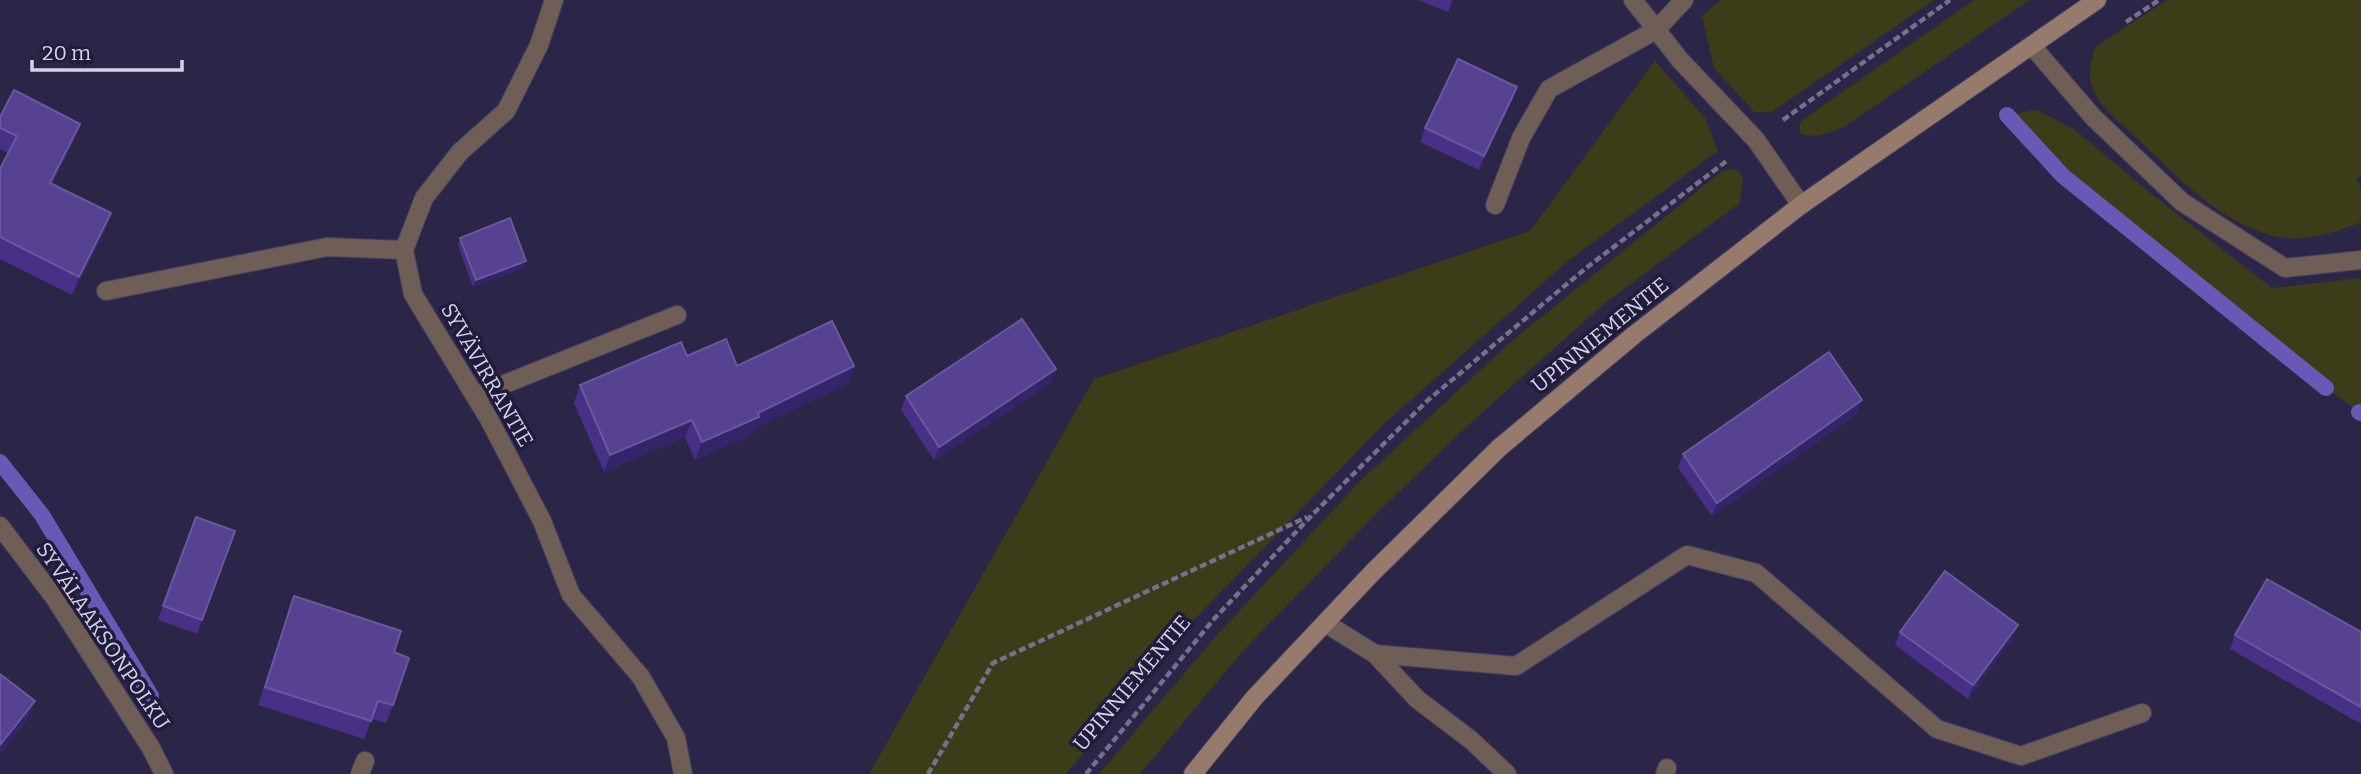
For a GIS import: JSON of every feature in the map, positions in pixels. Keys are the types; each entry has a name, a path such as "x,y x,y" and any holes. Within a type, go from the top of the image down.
{"main road":[{"name":"UPINNIEMENTIE","path":"1193,774 1255,697 1373,572 1499,448 1634,335 1801,205 2097,0"}],"street":[{"path":"106,292 327,247 404,250 424,198 460,152 506,111 539,45 554,0"},
{"path":"1633,0 1680,60 1756,139 1801,205"},
{"path":"1495,205 1521,138 1549,89 1656,30 1684,0"},
{"path":"2032,46 2093,117 2182,202 2284,268 2361,260"},
{"name":"SYVÄVIRRANTIE","path":"404,250 413,294 474,396 542,521 571,596 641,677 676,738 684,774"},
{"path":"474,396 677,315"},
{"name":"SYVÄLAAKSONPOLKU","path":"0,526 54,597 151,748 164,774"},
{"path":"1375,654 1516,666 1687,555 1756,573 1937,729 2021,756 2142,713"},
{"path":"1325,623 1375,654 1417,699 1471,740 1507,774"}],"path":[{"name":"UPINNIEMENTIE","path":"1086,774 1214,619 1311,516 1428,400 1586,268 1756,139 1950,0"},
{"path":"928,774 993,663 1311,516"}],"shaded area":[{"path":"1720,0 1934,0 1772,112 1754,112 1714,68 1702,16"},
{"path":"1974,0 2030,0 1844,127 1817,135 1801,134 1801,121"},
{"path":"2167,0 2361,0 2361,176 2356,179 2361,188 2361,222 2337,231 2300,238 2275,237 2245,226 2196,193 2105,108 2099,101 2090,79 2095,47"},
{"path":"1655,61 1705,118 1718,151 1568,261 1384,424 1195,619 1066,774 869,774 1094,379 1530,231"},
{"path":"2037,110 2074,129 2154,196 2272,288 2361,278 2361,413 2326,388 2063,176 2007,115"},
{"path":"1722,171 1738,171 1743,178 1740,203 1604,304 1475,419 1375,515 1243,651 1140,774 1099,774 1216,636 1361,480 1514,339"}],"building":[{"path":"1458,59 1517,87 1484,156 1425,128"},
{"path":"14,90 80,124 50,183 111,213 79,277 0,237 0,169 17,136 0,128 0,117"},
{"path":"510,218 526,261 476,280 460,238"},
{"path":"1022,319 1056,369 939,447 906,396"},
{"path":"832,321 854,366 758,413 759,417 702,442 692,420 610,455 580,385 681,342 687,356 726,339 737,366"},
{"path":"1829,352 1862,400 1717,503 1683,454"},
{"path":"196,517 235,531 202,620 163,606"},
{"path":"1945,571 2018,625 1973,685 1900,632"},
{"path":"2267,579 2361,632 2361,707 2235,635"},
{"path":"294,596 401,631 394,652 409,658 393,705 378,701 371,721 265,687"},
{"path":"0,674 35,701 0,745"}],"waterway":[{"path":"2007,115 2063,176 2326,388"},
{"path":"0,462 42,515 151,696"}]}
